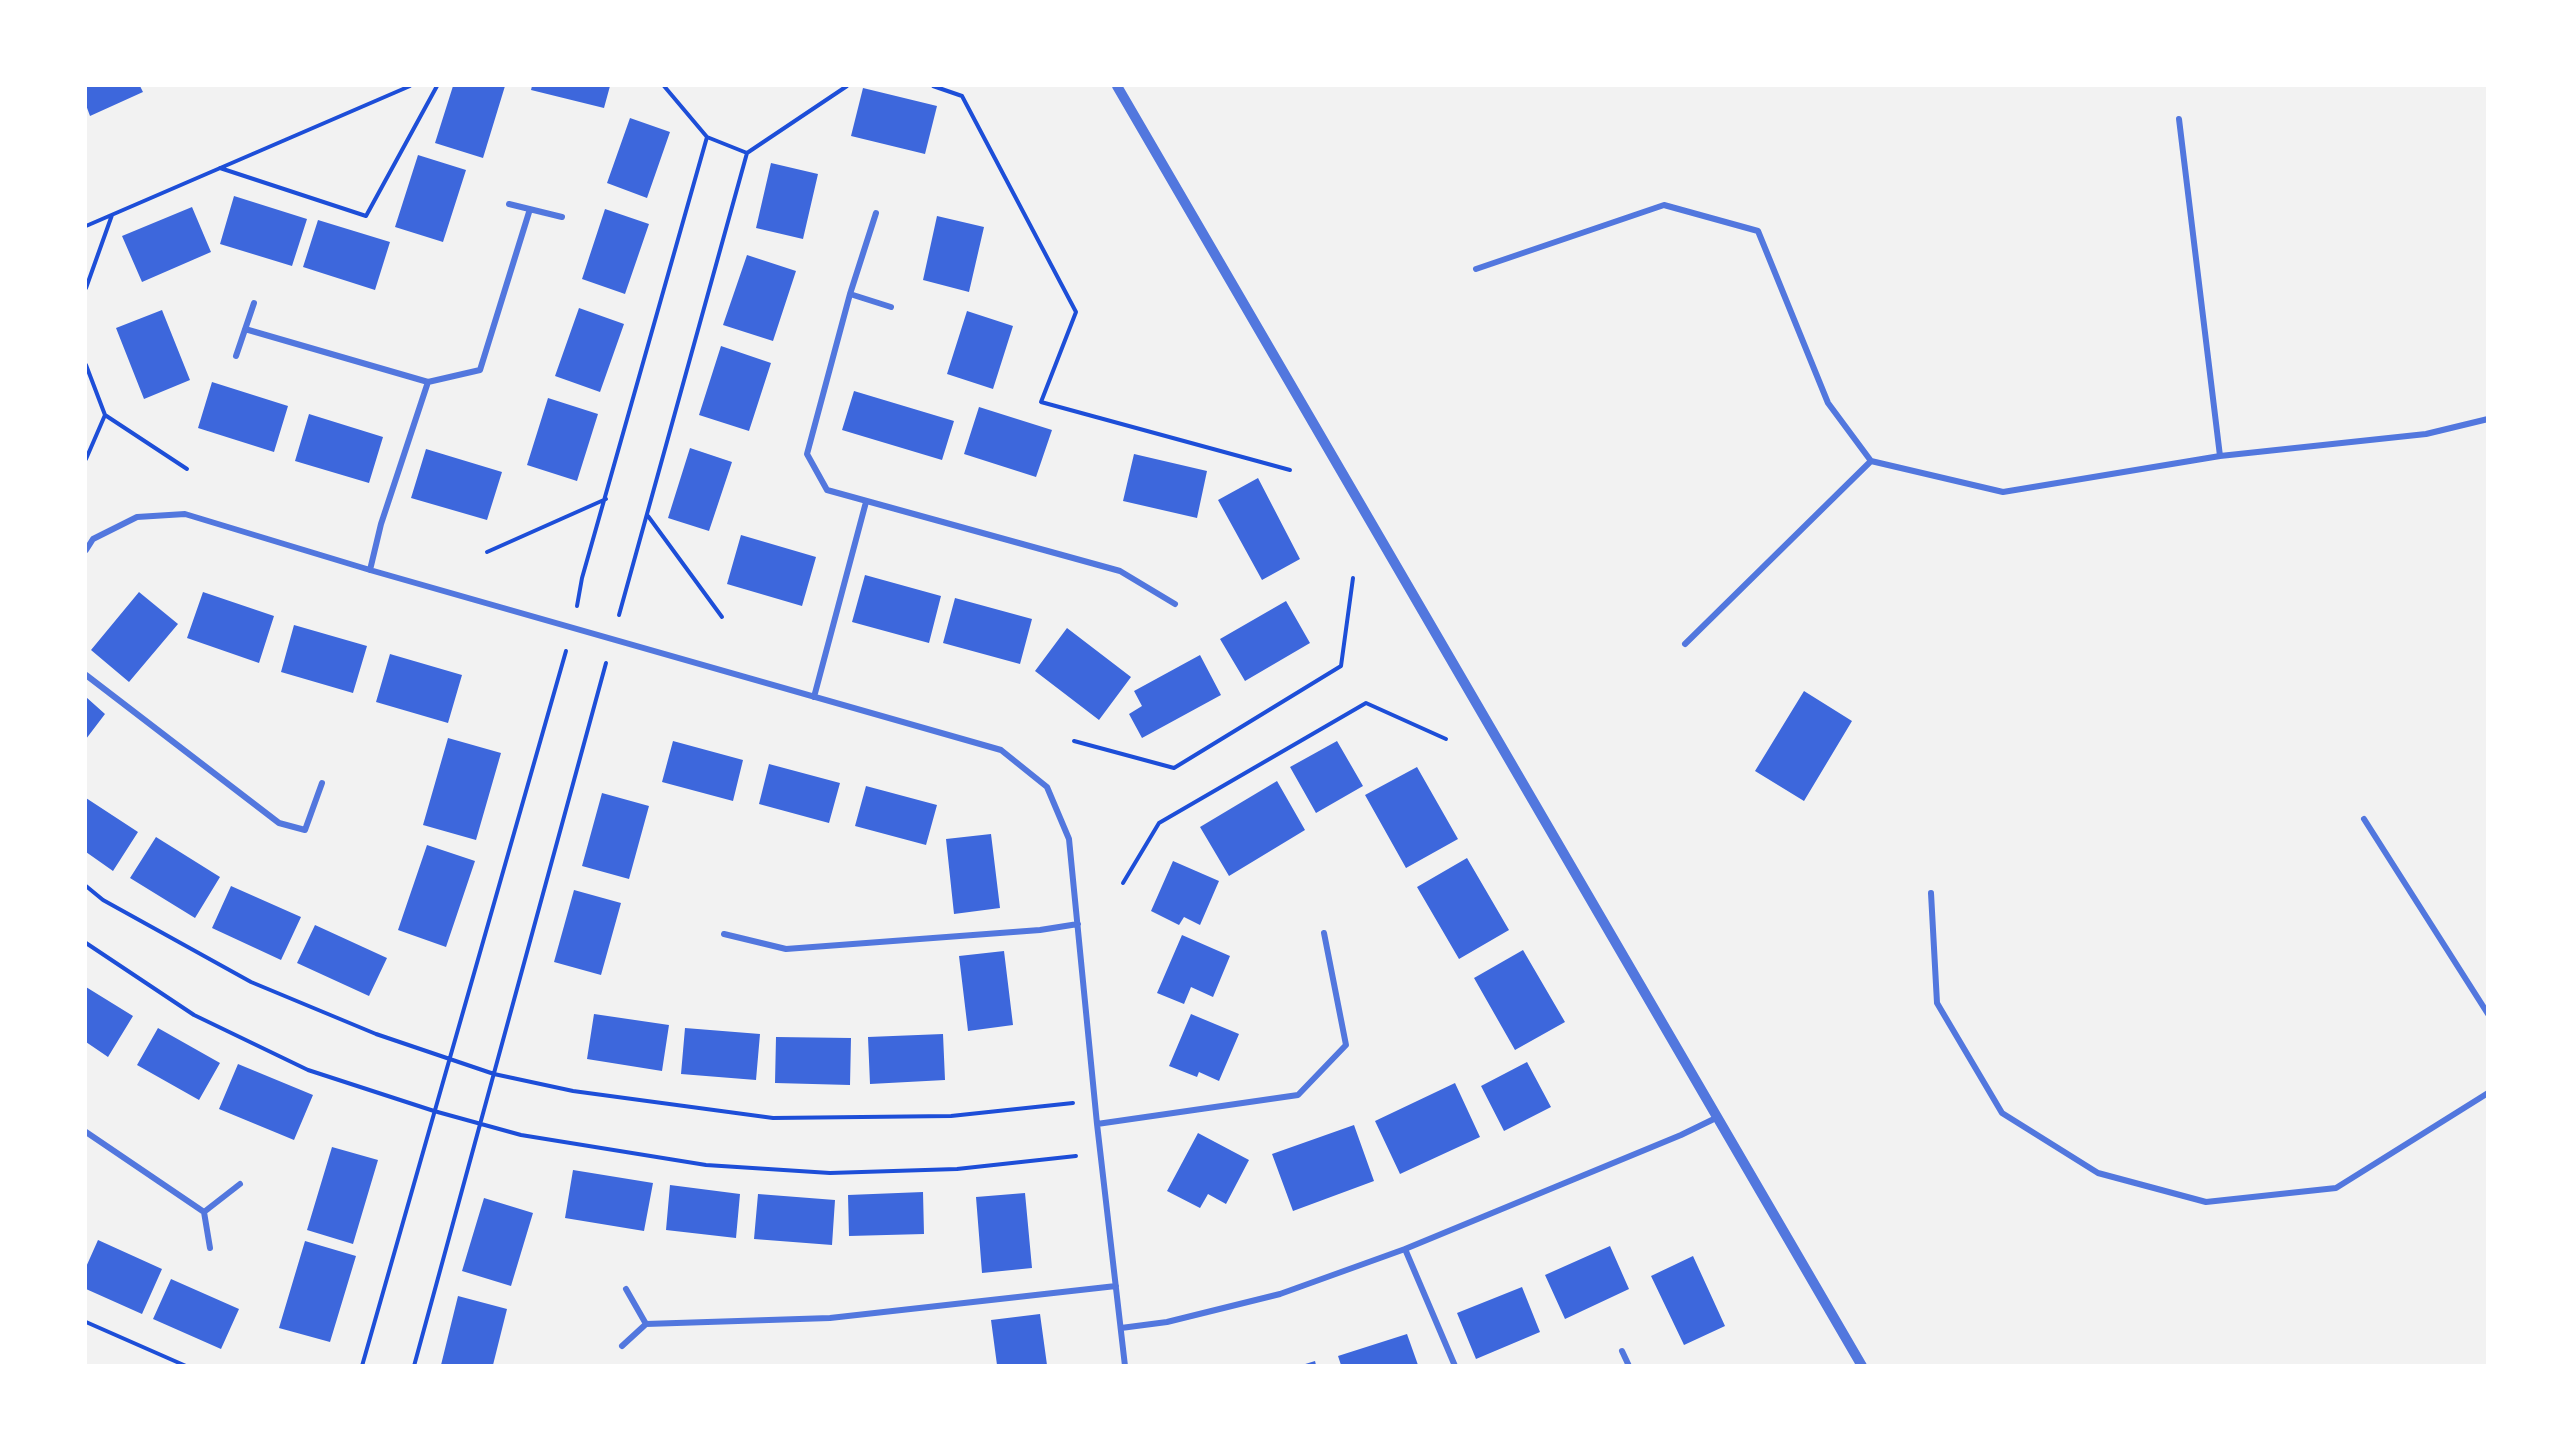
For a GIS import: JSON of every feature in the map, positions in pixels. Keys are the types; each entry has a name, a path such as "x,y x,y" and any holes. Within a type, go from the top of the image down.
{"street":[{"path":"1117,86 1862,1365"},
{"path":"2179,118 2220,456"},
{"path":"509,204 562,217"},
{"path":"1476,269 1664,205 1758,231 1828,403 1871,461 2003,492 2220,456 2426,434 2487,419"},
{"path":"245,329 428,382 480,370 530,209"},
{"path":"876,213 850,294 807,454 827,490 1120,571 1175,604"},
{"path":"850,294 891,307"},
{"path":"236,356 254,303"},
{"path":"370,570 381,524 428,382"},
{"path":"1685,644 1871,461"},
{"path":"814,697 866,502"},
{"path":"86,550 93,539 137,517 185,514 370,570 1001,750 1047,787 1069,839 1097,1124 1125,1365"},
{"path":"86,675 279,822 305,830 322,783"},
{"path":"2364,819 2487,1014"},
{"path":"1931,893 1938,1003 2002,1113 2098,1173 2206,1202 2336,1188 2487,1093"},
{"path":"724,934 786,949 1040,930 1078,924"},
{"path":"1097,1124 1298,1095 1346,1045 1324,933"},
{"path":"1121,1328 1167,1322 1280,1294 1405,1250 1681,1135 1719,1116"},
{"path":"86,1132 204,1212 210,1248"},
{"path":"204,1212 240,1184"},
{"path":"1405,1250 1455,1365"},
{"path":"622,1346 646,1324 830,1318 1116,1286"},
{"path":"626,1289 646,1324"},
{"path":"1622,1351 1629,1365"}],"path":[{"path":"86,226 410,86"},
{"path":"220,168 366,216 437,86"},
{"path":"664,86 707,137 747,153"},
{"path":"414,1365 747,153 847,86"},
{"path":"933,86 962,96 1076,312 1041,402 1290,470"},
{"path":"362,1365 573,628 582,579 707,137"},
{"path":"86,288 112,214"},
{"path":"86,364 105,415 187,469"},
{"path":"86,459 105,415"},
{"path":"487,552 606,498"},
{"path":"647,515 722,617"},
{"path":"1074,741 1174,768 1341,666 1353,578"},
{"path":"1123,883 1159,824 1366,703 1446,739"},
{"path":"86,886 103,900 250,982 376,1034 449,1059 494,1074 573,1091 773,1118 951,1116 1095,1100"},
{"path":"86,943 194,1015 308,1070 434,1111 521,1135 706,1165 830,1173 957,1169 1101,1153"},
{"path":"86,1322 186,1365"}],"building":[{"path":"86,86 140,86 143,92 90,116 86,105"},
{"path":"453,86 505,86 483,158 435,143"},
{"path":"532,86 610,86 604,108 531,90"},
{"path":"863,88 937,106 925,154 851,136"},
{"path":"630,118 670,132 647,198 607,183"},
{"path":"418,155 466,170 443,242 395,227"},
{"path":"771,163 818,174 803,239 756,228"},
{"path":"234,196 307,219 292,266 220,244"},
{"path":"192,207 211,252 142,282 122,236"},
{"path":"605,209 649,224 625,294 582,279"},
{"path":"937,216 984,227 969,292 923,280"},
{"path":"318,220 390,242 375,290 303,267"},
{"path":"747,255 796,271 773,341 723,325"},
{"path":"579,308 624,324 600,392 555,376"},
{"path":"162,310 190,380 144,399 116,328"},
{"path":"967,311 1013,326 993,389 947,374"},
{"path":"721,346 771,363 749,431 699,415"},
{"path":"212,382 288,406 274,452 198,428"},
{"path":"854,391 954,421 942,460 842,430"},
{"path":"548,398 598,414 577,481 527,465"},
{"path":"979,407 1052,430 1036,477 964,454"},
{"path":"309,414 383,437 369,483 295,461"},
{"path":"690,448 732,462 709,531 668,518"},
{"path":"426,449 502,472 487,520 411,498"},
{"path":"1134,454 1207,471 1197,518 1123,501"},
{"path":"1258,478 1300,559 1262,580 1218,500"},
{"path":"741,535 816,557 802,606 727,584"},
{"path":"865,575 941,596 929,643 852,622"},
{"path":"139,592 178,624 129,682 91,650"},
{"path":"203,592 274,616 259,663 187,638"},
{"path":"955,598 1032,619 1020,664 943,643"},
{"path":"1286,601 1310,643 1245,681 1220,639"},
{"path":"294,625 367,646 353,693 281,672"},
{"path":"1067,628 1131,677 1099,720 1035,671"},
{"path":"390,654 462,675 448,723 376,702"},
{"path":"1200,655 1221,695 1142,738 1129,714 1142,706 1134,691"},
{"path":"1804,691 1852,721 1804,801 1755,771"},
{"path":"86,697 105,714 86,739"},
{"path":"448,738 501,753 476,840 423,825"},
{"path":"673,741 743,760 733,801 662,782"},
{"path":"1337,741 1363,786 1316,813 1290,767"},
{"path":"769,764 840,783 829,823 759,804"},
{"path":"1417,767 1458,839 1406,868 1365,795"},
{"path":"1277,781 1305,830 1229,876 1200,827"},
{"path":"866,786 937,805 926,845 855,826"},
{"path":"602,793 649,806 629,879 582,866"},
{"path":"86,798 138,832 113,871 86,852"},
{"path":"991,834 1000,908 954,914 946,839"},
{"path":"156,837 220,877 195,918 130,878"},
{"path":"427,845 475,861 446,947 398,930"},
{"path":"1467,858 1509,930 1459,959 1417,887"},
{"path":"1173,861 1219,881 1200,925 1184,917 1179,925 1151,911"},
{"path":"231,886 301,917 281,960 212,928"},
{"path":"574,890 621,903 601,975 554,962"},
{"path":"315,925 387,958 369,996 297,963"},
{"path":"1182,935 1230,956 1213,997 1191,987 1184,1004 1157,993"},
{"path":"1523,950 1565,1022 1515,1050 1474,978"},
{"path":"1004,951 1013,1025 968,1031 959,956"},
{"path":"86,987 133,1016 108,1057 86,1042"},
{"path":"594,1014 669,1025 662,1071 587,1059"},
{"path":"1191,1014 1239,1034 1219,1081 1199,1072 1197,1077 1169,1066"},
{"path":"158,1028 220,1063 199,1100 137,1065"},
{"path":"685,1028 760,1034 756,1080 681,1074"},
{"path":"943,1034 945,1080 870,1084 868,1037"},
{"path":"776,1037 851,1038 850,1085 775,1083"},
{"path":"1527,1062 1551,1107 1504,1131 1481,1086"},
{"path":"238,1064 313,1095 294,1140 219,1109"},
{"path":"1455,1083 1480,1137 1400,1174 1375,1121"},
{"path":"1354,1125 1374,1181 1293,1211 1272,1154"},
{"path":"1198,1133 1249,1160 1226,1204 1208,1194 1200,1208 1167,1191"},
{"path":"332,1147 378,1160 353,1244 307,1230"},
{"path":"573,1170 653,1183 644,1231 565,1218"},
{"path":"670,1185 740,1194 736,1238 666,1230"},
{"path":"923,1192 924,1234 849,1236 848,1195"},
{"path":"1025,1193 1032,1268 982,1273 976,1197"},
{"path":"758,1194 835,1200 832,1245 754,1239"},
{"path":"484,1198 533,1213 511,1286 462,1271"},
{"path":"98,1240 162,1269 142,1314 86,1289 86,1267"},
{"path":"305,1241 356,1256 330,1342 279,1328"},
{"path":"1610,1246 1629,1289 1565,1319 1545,1275"},
{"path":"1693,1256 1725,1326 1684,1345 1651,1276"},
{"path":"171,1279 239,1309 221,1349 153,1319"},
{"path":"1522,1287 1540,1332 1476,1359 1457,1313"},
{"path":"458,1296 507,1309 493,1365 441,1365"},
{"path":"1040,1314 1047,1365 997,1365 991,1320"},
{"path":"1407,1334 1418,1365 1341,1365 1338,1356"},
{"path":"1315,1361 1316,1365 1302,1365"}]}
